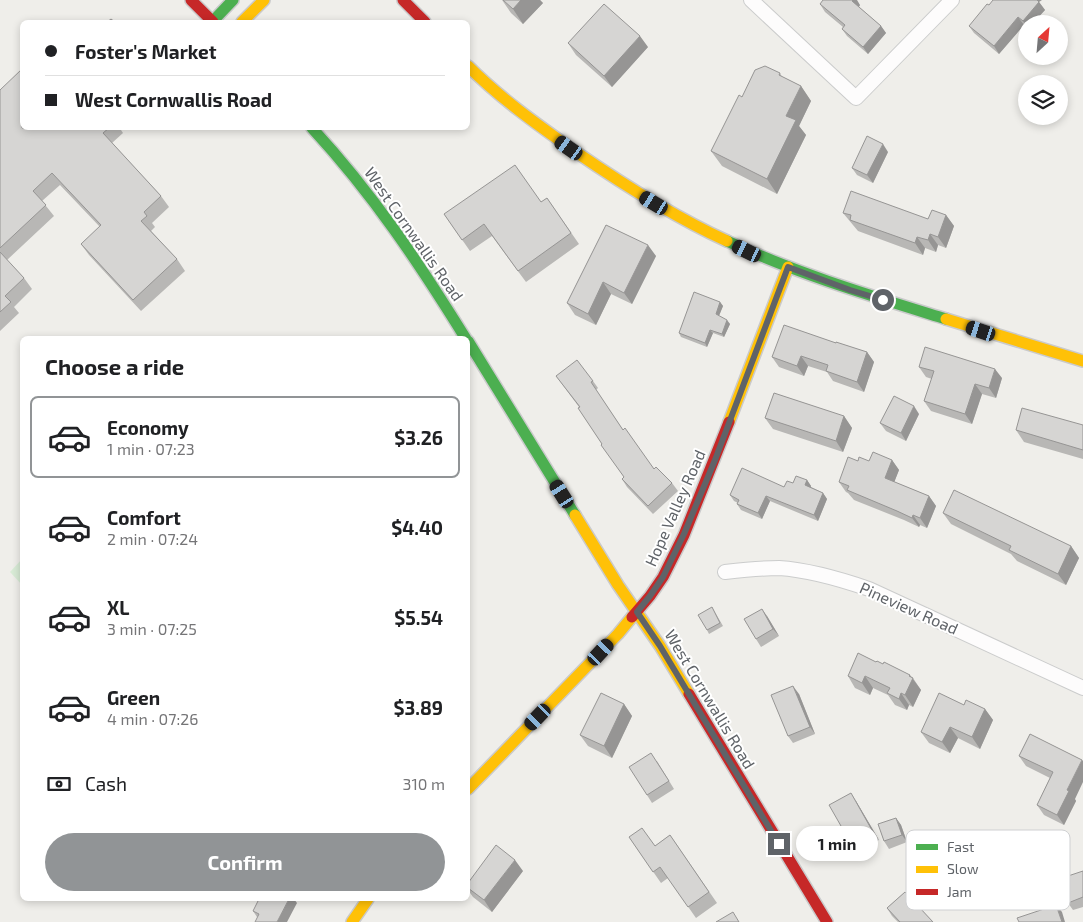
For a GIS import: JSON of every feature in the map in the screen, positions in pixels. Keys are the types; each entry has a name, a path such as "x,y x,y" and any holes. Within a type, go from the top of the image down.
{"street":[{"path":"191,0 210,20"},
{"path":"214,20 233,0"},
{"path":"244,20 264,0"},
{"path":"403,0 424,20"},
{"path":"751,0 856,98 952,0"},
{"path":"470,68 505,99 553,137 617,180 696,227 747,251 859,292 996,336 1083,361"},
{"name":"West Cornwallis Road","path":"314,130 326,141 370,193 406,244 464,336"},
{"name":"Hope Valley Road","path":"470,787 637,612 663,577 684,534 715,460 788,267"},
{"name":"West Cornwallis Road","path":"470,345 608,569 660,646 827,922"},
{"name":"Pineview Road","path":"725,572 781,568 812,572 842,579 890,598 1083,688"},
{"path":"352,922 367,901"}],"green space":[{"path":"20,561 20,583 10,572"}],"building":[{"path":"503,0 521,0 513,9"},
{"path":"823,0 853,0 881,26 863,47 842,29 845,25 820,4"},
{"path":"993,0 1037,0 1039,2 1028,15 1018,15 994,46 969,26 987,4 989,5"},
{"path":"604,4 640,36 604,76 568,43"},
{"path":"765,66 801,86 786,116 796,120 767,179 711,151 739,95 742,97 755,70"},
{"path":"20,71 20,130 107,130 103,133 161,196 144,212 147,216 141,221 177,259 133,300 81,244 101,225 52,173 33,191 46,205 0,248 0,90"},
{"path":"867,136 883,144 867,175 852,168"},
{"path":"515,165 541,202 547,198 571,233 518,271 484,224 462,240 444,214"},
{"path":"851,191 928,219 932,210 946,215 938,237 930,234 928,240 917,237 915,243 850,220 851,215 843,213"},
{"path":"606,225 648,245 624,293 603,282 588,314 567,303"},
{"path":"0,252 24,278 5,296 11,302 0,312"},
{"path":"694,292 720,302 716,314 727,320 722,334 710,330 705,343 679,333"},
{"path":"784,325 867,352 857,382 826,371 828,365 801,356 797,366 772,357"},
{"path":"925,347 995,369 989,388 975,384 965,414 924,401 934,371 919,367"},
{"path":"577,360 593,381 591,382 623,430 625,428 654,469 656,467 672,483 648,506 622,479 624,477 601,445 578,408 580,407 556,376"},
{"path":"774,393 844,416 836,441 765,418"},
{"path":"894,396 914,406 901,433 880,423"},
{"path":"1022,408 1083,425 1083,450 1016,430"},
{"path":"873,452 892,460 885,478 929,496 920,518 913,515 912,518 847,490 849,486 839,482 848,457 858,461 859,457 869,461"},
{"path":"742,468 784,487 787,481 793,483 796,476 807,480 805,485 823,493 814,515 766,496 758,513 737,504 739,500 730,495"},
{"path":"954,490 1071,546 1058,574 1009,550 1011,546 943,513"},
{"path":"712,607 720,623 707,630 698,615"},
{"path":"762,609 773,629 756,639 744,619"},
{"path":"858,653 876,662 883,664 884,662 910,675 913,678 905,695 901,693 899,699 887,693 890,688 865,676 862,683 848,676"},
{"path":"793,686 810,727 788,736 771,695"},
{"path":"601,693 624,704 604,746 580,735"},
{"path":"939,693 964,705 966,700 985,709 972,737 950,727 942,742 921,732"},
{"path":"1030,734 1082,760 1057,815 1037,805 1053,772 1019,756"},
{"path":"651,753 669,781 647,795 629,767"},
{"path":"851,793 873,832 860,840 854,829 845,833 829,805"},
{"path":"896,818 902,835 884,841 878,824"},
{"path":"642,828 655,846 670,835 709,892 688,907 660,867 653,872 629,837"},
{"path":"496,845 515,860 484,900 470,890 470,880"},
{"path":"1083,871 1083,897 1070,902 1070,875"},
{"path":"905,892 906,910 922,910 933,922 900,922 887,908"},
{"path":"258,901 288,901 277,922 255,922 259,914 253,911"},
{"path":"1041,910 1058,910 1062,922 1019,922 1017,918"},
{"path":"733,912 739,922 716,922"}],"traffic: fast":[{"path":"214,20 233,0"},
{"path":"314,130 355,178 394,230 431,283 464,336"},
{"path":"727,241 808,274 946,319"},
{"path":"470,344 575,515"}],"traffic: slow":[{"path":"244,20 264,0"},
{"path":"470,68 493,90 520,111 594,164 669,211 727,241"},
{"path":"729,422 788,267"},
{"path":"946,319 1083,361"},
{"path":"575,515 689,694"},
{"path":"470,787 618,634 632,617"},
{"path":"352,922 367,901"}],"traffic: jam":[{"path":"191,0 211,20"},
{"path":"403,0 423,20"},
{"path":"632,617 663,577 684,535 729,422"},
{"path":"689,694 827,922"}],"route":[{"path":"779,844 660,646 637,612 663,577 684,534 715,460 788,267 883,300"}]}
